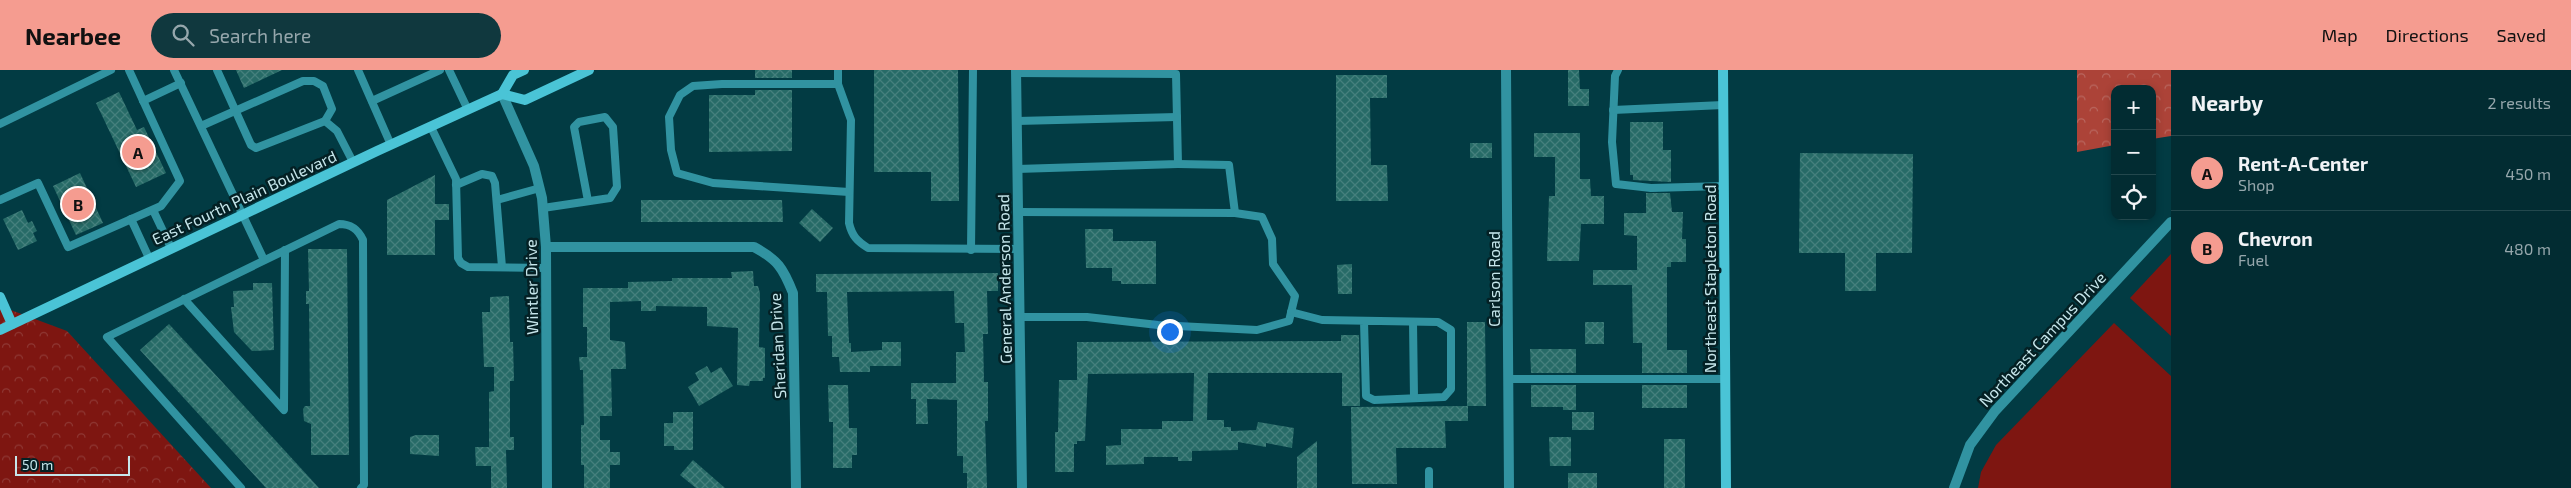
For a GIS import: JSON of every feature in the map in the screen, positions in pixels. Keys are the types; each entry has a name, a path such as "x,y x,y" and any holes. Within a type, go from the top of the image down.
{"main road":[{"path":"524,70 513,75 502,94 525,100 589,70"},
{"name":"Northeast Stapleton Road","path":"1723,70 1726,488"},
{"name":"East Fourth Plain Boulevard","path":"0,330 242,214 502,94"},
{"path":"0,297 12,324"}],"street":[{"name":"Carlson Road","path":"1506,70 1509,488"},
{"name":"General Anderson Road","path":"1016,71 1022,488"},
{"name":"Wintler Drive","path":"502,94 534,166 543,208 546,248 547,488"},
{"name":"Northeast Campus Drive","path":"1954,488 1970,445 1995,411 2171,222"},
{"name":"Sheridan Drive","path":"546,248 754,247 775,258 785,274 793,293 796,488"}],"lane":[{"path":"0,124 111,70"},
{"path":"0,200 38,183 68,248 161,206 180,181 129,70"},
{"path":"174,70 264,260"},
{"path":"201,126 236,111 303,82 314,81 324,86 332,109 325,121 256,148 251,145 236,111 217,70"},
{"path":"358,70 391,145"},
{"path":"372,101 440,70"},
{"path":"449,70 468,110"},
{"path":"838,70 838,84 852,120 849,192 851,234 868,248 1018,249"},
{"path":"971,250 973,70"},
{"path":"1016,71 1176,74 1178,164"},
{"path":"1617,71 1612,142 1616,184 1651,188 1724,186"},
{"path":"143,101 180,83"},
{"path":"838,84 722,84 693,86 680,95 669,117 671,150 677,173 713,183 849,192"},
{"path":"1613,110 1723,105"},
{"path":"543,208 610,198 617,187 613,127 604,117 579,122 574,127 588,201"},
{"path":"1017,121 1177,117"},
{"path":"325,121 337,131 353,162"},
{"path":"431,126 452,170 456,185 458,258 461,263 468,267 546,268"},
{"path":"1017,168 1178,164 1229,165 1235,213"},
{"path":"456,185 482,174 490,174 495,183 502,267"},
{"path":"497,200 540,188"},
{"path":"153,210 171,248"},
{"path":"1018,212 1235,213 1262,217 1272,239 1273,264 1295,296 1289,321 1257,330 1158,325 1088,317 1019,317"},
{"path":"131,219 149,258"},
{"path":"241,488 106,337 339,224 345,224 356,229 363,240 364,486 361,488"},
{"path":"184,299 284,410 285,250"},
{"path":"1291,312 1322,320 1438,322 1451,330 1451,389 1444,397 1374,400 1366,396 1364,321"},
{"path":"1413,322 1414,398"},
{"path":"1508,379 1725,379"},
{"path":"1429,471 1430,488"}],"green space":[{"path":"2077,70 2171,70 2171,136 2156,138 2156,85 2111,85 2111,146 2077,152"},
{"path":"2171,254 2171,336 2130,298"},
{"path":"0,306 67,331 211,488 0,488"},
{"path":"2114,323 2171,376 2171,488 1978,488 1981,472 1996,445"}],"building":[{"path":"236,70 282,70 244,88"},
{"path":"755,70 792,70 792,78 755,78"},
{"path":"874,70 958,70 959,201 931,201 931,172 874,172"},
{"path":"1568,70 1579,70 1580,89 1589,89 1589,106 1568,106"},
{"path":"1336,75 1387,75 1387,98 1370,98 1371,165 1387,165 1388,201 1336,201"},
{"path":"755,90 792,90 792,151 709,152 709,95 755,95"},
{"path":"119,92 137,130 144,127 166,173 136,187 96,103"},
{"path":"1630,122 1663,122 1663,150 1671,150 1671,182 1633,180 1633,175 1630,175"},
{"path":"1534,133 1580,133 1580,179 1590,179 1591,196 1604,196 1604,224 1581,224 1579,261 1547,261 1549,196 1555,196 1555,157 1534,157"},
{"path":"1470,143 1492,143 1492,158 1470,158"},
{"path":"1800,153 1913,154 1912,253 1876,253 1876,291 1845,291 1845,253 1799,253"},
{"path":"80,173 103,223 76,235 53,186"},
{"path":"435,175 435,204 449,204 449,220 435,220 435,255 387,255 387,200"},
{"path":"1646,193 1670,193 1672,212 1683,212 1682,239 1686,239 1686,262 1671,262 1671,267 1667,267 1667,350 1687,350 1687,373 1642,373 1642,343 1633,343 1632,285 1593,285 1593,270 1637,270 1637,236 1624,235 1624,213 1646,213"},
{"path":"641,200 782,200 783,222 641,222"},
{"path":"812,209 833,228 820,242 799,223"},
{"path":"22,210 28,223 32,221 37,231 33,233 37,241 18,250 3,219"},
{"path":"1085,229 1113,229 1113,241 1156,241 1156,284 1121,284 1121,281 1112,281 1112,268 1086,268"},
{"path":"308,249 347,249 349,455 311,455 311,424 304,421 303,409 305,406 310,406 309,304 306,304 306,291 309,291"},
{"path":"1352,264 1352,294 1338,294 1337,265"},
{"path":"753,271 754,286 758,286 760,293 759,347 765,348 765,378 763,378 763,381 750,381 749,386 737,385 738,328 707,326 707,307 656,306 656,311 641,311 641,301 610,302 610,340 625,342 626,369 611,369 612,416 600,416 600,440 610,440 610,452 620,452 620,465 610,465 610,488 584,488 584,465 581,465 581,425 584,425 583,370 580,370 579,357 587,357 587,327 583,327 583,288 628,288 628,282 672,281 672,278 732,278 731,272"},
{"path":"998,273 998,291 987,291 988,334 983,334 984,382 988,382 988,421 985,421 987,488 967,488 967,473 963,473 963,456 957,456 957,400 927,399 928,424 916,424 916,399 911,399 911,383 956,383 956,352 965,352 964,323 955,323 954,291 847,292 851,352 882,350 882,342 901,342 901,366 870,366 870,372 840,372 839,357 832,357 832,336 828,336 827,292 816,292 816,274"},
{"path":"253,283 272,283 274,350 252,351 234,332 231,307 234,307 233,291 253,290"},
{"path":"509,296 510,342 513,342 514,381 510,381 510,437 514,437 514,450 506,450 507,488 491,488 491,466 476,466 475,447 489,447 489,392 494,391 494,367 484,367 482,312 490,312 490,297"},
{"path":"1467,322 1485,322 1486,406 1467,406"},
{"path":"1585,322 1604,322 1604,344 1585,344"},
{"path":"169,324 319,488 266,488 140,350"},
{"path":"1341,335 1359,335 1360,406 1342,406 1342,373 1208,373 1207,420 1224,420 1224,427 1231,427 1231,431 1256,430 1258,422 1294,428 1292,448 1266,443 1266,447 1238,442 1238,450 1192,451 1192,461 1178,461 1178,457 1144,457 1144,464 1106,465 1106,446 1121,445 1121,429 1162,429 1162,421 1193,421 1194,373 1088,374 1085,441 1077,441 1077,444 1074,444 1074,472 1055,472 1055,432 1058,432 1059,380 1077,380 1077,342 1341,341"},
{"path":"1530,349 1576,349 1576,373 1531,373"},
{"path":"707,366 711,373 721,367 733,386 699,406 688,387 699,380 695,373"},
{"path":"828,385 848,385 849,428 857,428 857,455 852,455 852,468 833,468 833,422 829,422"},
{"path":"1531,385 1576,385 1576,410 1563,410 1563,407 1531,407"},
{"path":"1642,385 1687,385 1687,408 1642,408"},
{"path":"1468,406 1468,421 1445,421 1446,448 1396,448 1397,484 1352,484 1351,407"},
{"path":"673,412 693,412 693,450 674,450 674,446 664,446 664,423 673,423"},
{"path":"1572,412 1594,412 1594,430 1572,430"},
{"path":"416,435 439,435 439,456 410,454 410,437"},
{"path":"1549,437 1571,437 1571,466 1550,466"},
{"path":"1664,439 1685,439 1685,488 1664,488"},
{"path":"1317,441 1317,488 1297,488 1297,457"},
{"path":"693,460 725,488 696,488 680,475"},
{"path":"1568,473 1597,473 1597,488 1568,488"}],"place":[{"name":"Rent-A-Center","path":"138,152"},
{"name":"Chevron","path":"78,204"}]}
